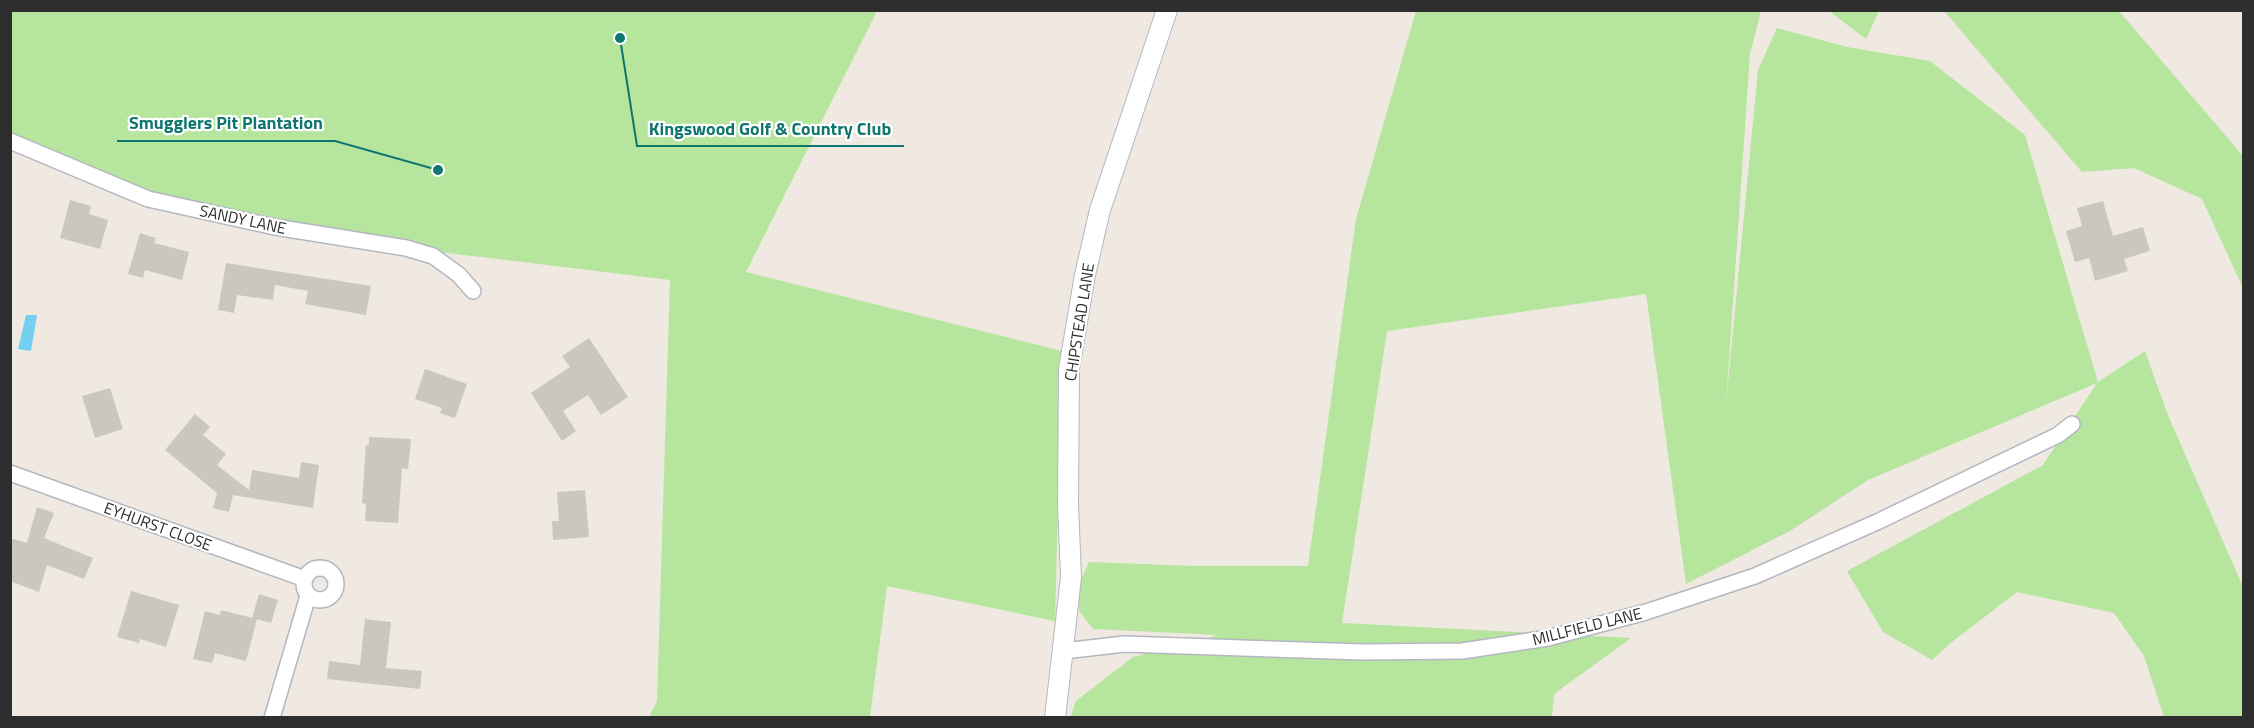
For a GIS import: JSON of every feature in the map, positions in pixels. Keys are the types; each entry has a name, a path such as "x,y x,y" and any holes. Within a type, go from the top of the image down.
{"street":[{"name":"CHIPSTEAD LANE","path":"1055,717 1071,577 1068,504 1069,369 1085,275 1100,210 1167,10"},
{"name":"SANDY LANE","path":"10,141 148,199 275,227 406,248 433,256 459,275 473,291"},
{"name":"MILLFIELD LANE","path":"1064,651 1124,644 1363,652 1462,651 1548,638 1646,612 1755,576 1887,517 2058,435 2072,424"},
{"name":"EYHURST CLOSE","path":"10,472 305,579"},
{"path":"325,568 335,575 337,587 331,598 319,601 308,596 304,588 305,579 313,570 325,568"},
{"path":"272,717 308,596"}],"green space":[{"path":"10,11 877,11 746,272 1062,351 1055,621 887,586 870,717 649,717 657,701 670,280 406,248 148,199 11,141"},
{"path":"1416,11 1761,11 1750,54 1726,404 1758,70 1777,28 1847,47 1930,61 2025,135 2098,382 2145,351 2167,413 2243,587 2243,717 2164,717 2144,656 2114,613 2017,592 1932,660 1883,632 1847,571 2043,465 2097,383 1868,480 1790,531 1686,584 1646,294 1387,331 1342,623 1631,638 1554,694 1552,717 1070,718 1076,701 1133,657 1218,635 1093,629 1079,611 1079,585 1089,562 1194,566 1308,566 1356,219"},
{"path":"1829,11 1879,11 1866,39"},
{"path":"1944,11 2119,11 2243,156 2243,285 2202,199 2134,168 2082,172"}],"water":[{"path":"26,315 37,315 31,351 18,349"}],"building":[{"path":"70,200 91,206 89,214 108,220 100,249 60,238"},
{"path":"2103,201 2113,236 2143,227 2150,251 2124,259 2128,271 2095,281 2089,258 2075,262 2066,231 2082,226 2077,208"},
{"path":"140,233 156,238 154,243 189,252 182,280 145,270 143,278 128,274"},
{"path":"226,263 371,286 366,315 305,304 308,291 275,285 273,300 237,295 234,313 218,310"},
{"path":"589,338 628,397 601,415 588,395 563,411 576,431 562,441 531,393 570,367 562,356"},
{"path":"425,369 467,384 455,418 440,413 442,408 415,399"},
{"path":"110,388 123,429 95,438 82,396"},
{"path":"195,414 210,427 203,435 226,454 217,465 249,490 252,470 299,478 301,462 319,465 313,508 233,495 229,512 213,508 217,493 165,450"},
{"path":"369,437 411,439 408,469 402,468 398,523 365,521 366,504 362,503 366,445 369,445"},
{"path":"585,490 589,537 553,540 552,521 559,521 557,492"},
{"path":"37,507 54,513 44,538 93,558 84,579 47,565 39,592 10,581 10,538 27,543"},
{"path":"131,591 179,605 166,647 140,639 139,643 117,637"},
{"path":"259,594 278,600 271,623 252,618"},
{"path":"221,610 257,619 246,661 215,653 212,663 193,659 205,611 220,615"},
{"path":"365,619 391,622 386,668 422,671 420,689 327,679 329,661 360,665"}],"place":[{"name":"Kingswood Golf & Country Club","path":"620,38"},
{"name":"Smugglers Pit Plantation","path":"438,170"}]}
